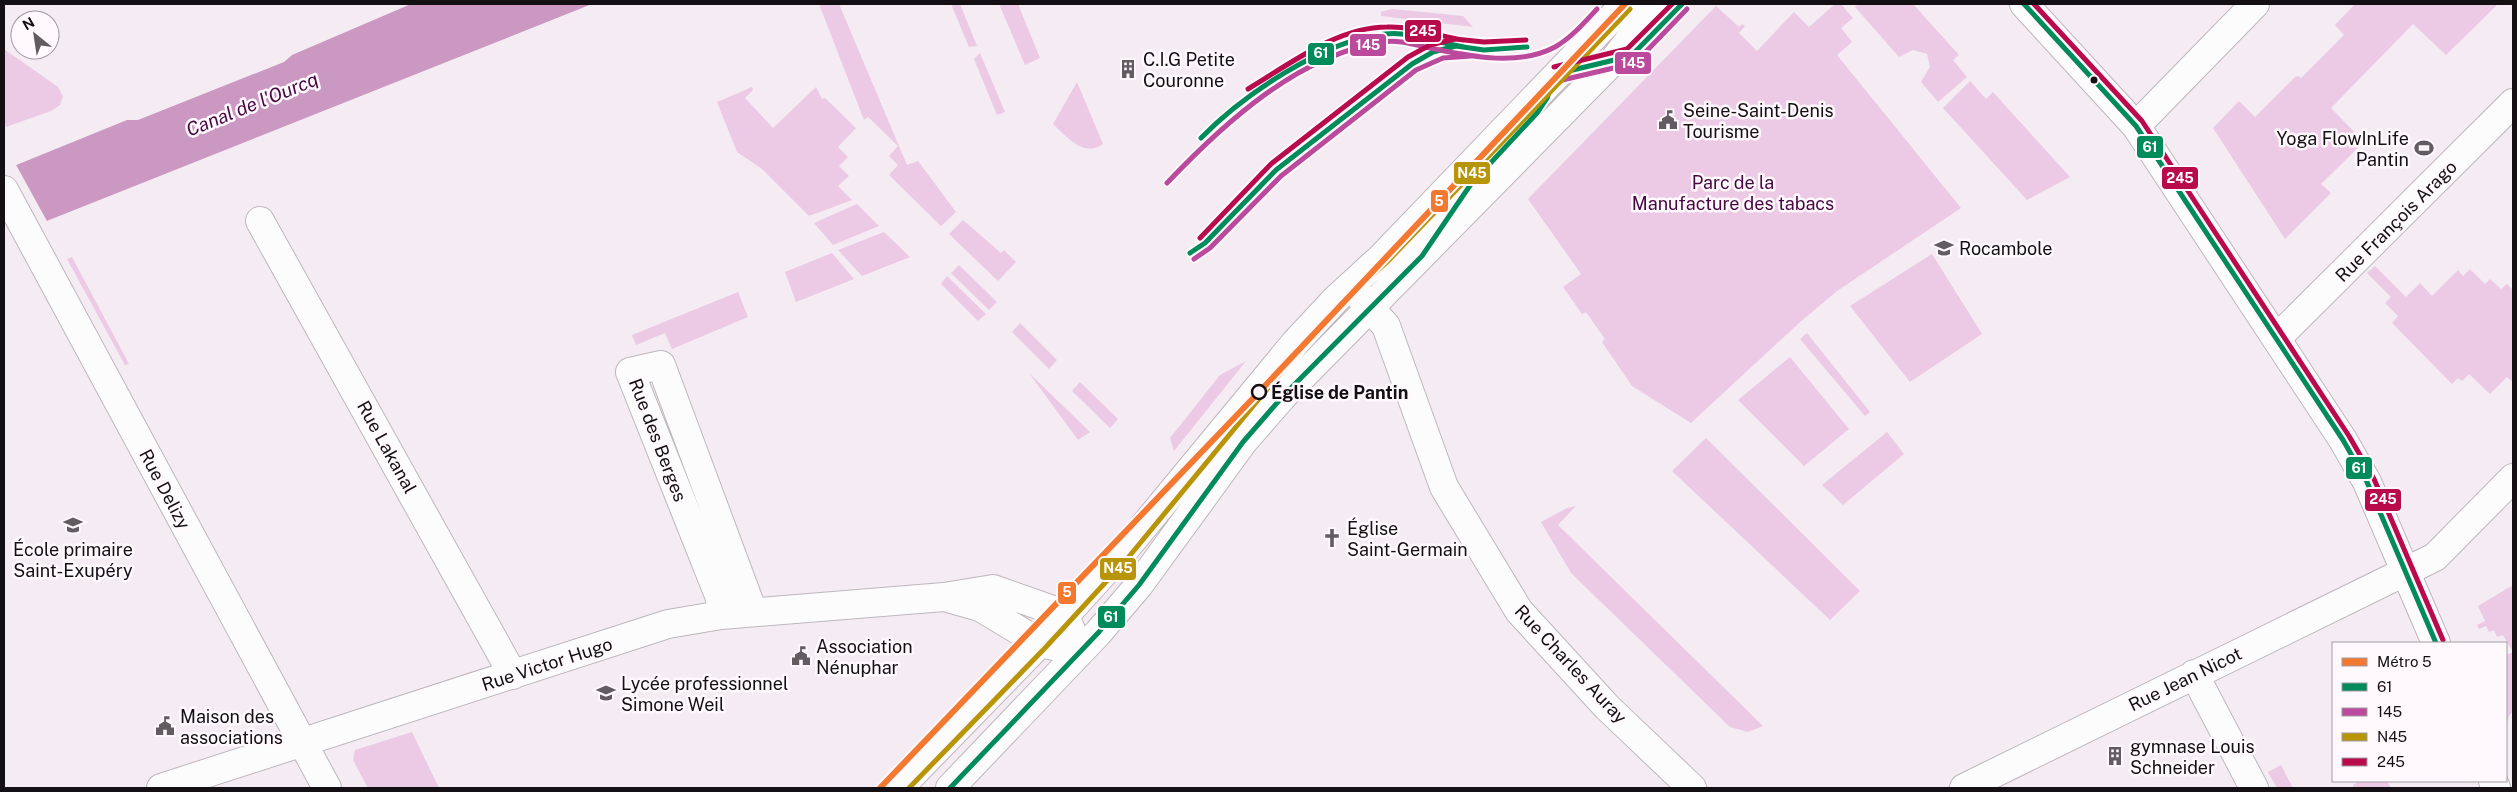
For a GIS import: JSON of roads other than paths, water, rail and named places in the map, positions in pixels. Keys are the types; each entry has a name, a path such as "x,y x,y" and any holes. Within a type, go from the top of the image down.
{"street":[{"path":"899,788 1040,643 1064,614 1121,554 1295,343 1382,257 1625,4"},
{"path":"950,788 1080,651 1152,569 1243,442 1283,396 1614,60 1657,4"},
{"path":"2024,4 2136,126 2344,440 2367,482 2436,642"},
{"path":"2136,126 2255,4"},
{"name":"Rue François Arago","path":"2277,338 2513,103"},
{"name":"Rue Delizy","path":"4,190 327,788"},
{"name":"Rue Lakanal","path":"260,220 513,675"},
{"name":"Rue Charles Auray","path":"1351,286 1386,326 1444,486 1519,611 1607,707 1692,788"},
{"name":"Rue des Berges","path":"721,615 720,598 630,372 662,365 753,612"},
{"name":"Rue Jean Nicot","path":"1964,788 2434,557 2513,478"},
{"name":"Rue Victor Hugo","path":"161,788 668,624 721,615 944,597 993,589 1064,614"},
{"name":"Rue Victor Hugo","path":"944,597 980,607 1040,643 1080,651"},
{"path":"1064,614 1080,651"},
{"path":"2194,674 2254,788"}],"water":[{"name":"Canal de l'Ourcq","path":"411,4 592,4 4,238 4,170 127,120 138,120 284,62 292,55"}],"metro line":[{"name":"5","path":"880,788 1260,391 1625,4"}],"place":[{"name":"C.I.G Petite Couronne","path":"1128,69"},
{"name":"Seine-Saint-Denis Tourisme","path":"1668,120"},
{"name":"Yoga FlowInLife Pantin","path":"2424,148"},
{"name":"Rocambole","path":"1944,248"},
{"name":"Église de Pantin","path":"1259,392"},
{"name":"École primaire Saint-Exupéry","path":"73,525"},
{"name":"Église Saint-Germain","path":"1332,538"},
{"name":"Association Nénuphar","path":"801,656"},
{"name":"Lycée professionnel Simone Weil","path":"606,693"},
{"name":"Maison des associations","path":"165,726"},
{"name":"gymnase Louis Schneider","path":"2115,756"}],"park label":[{"name":"Parc de la Manufacture des tabacs","path":"1733,192"}]}
